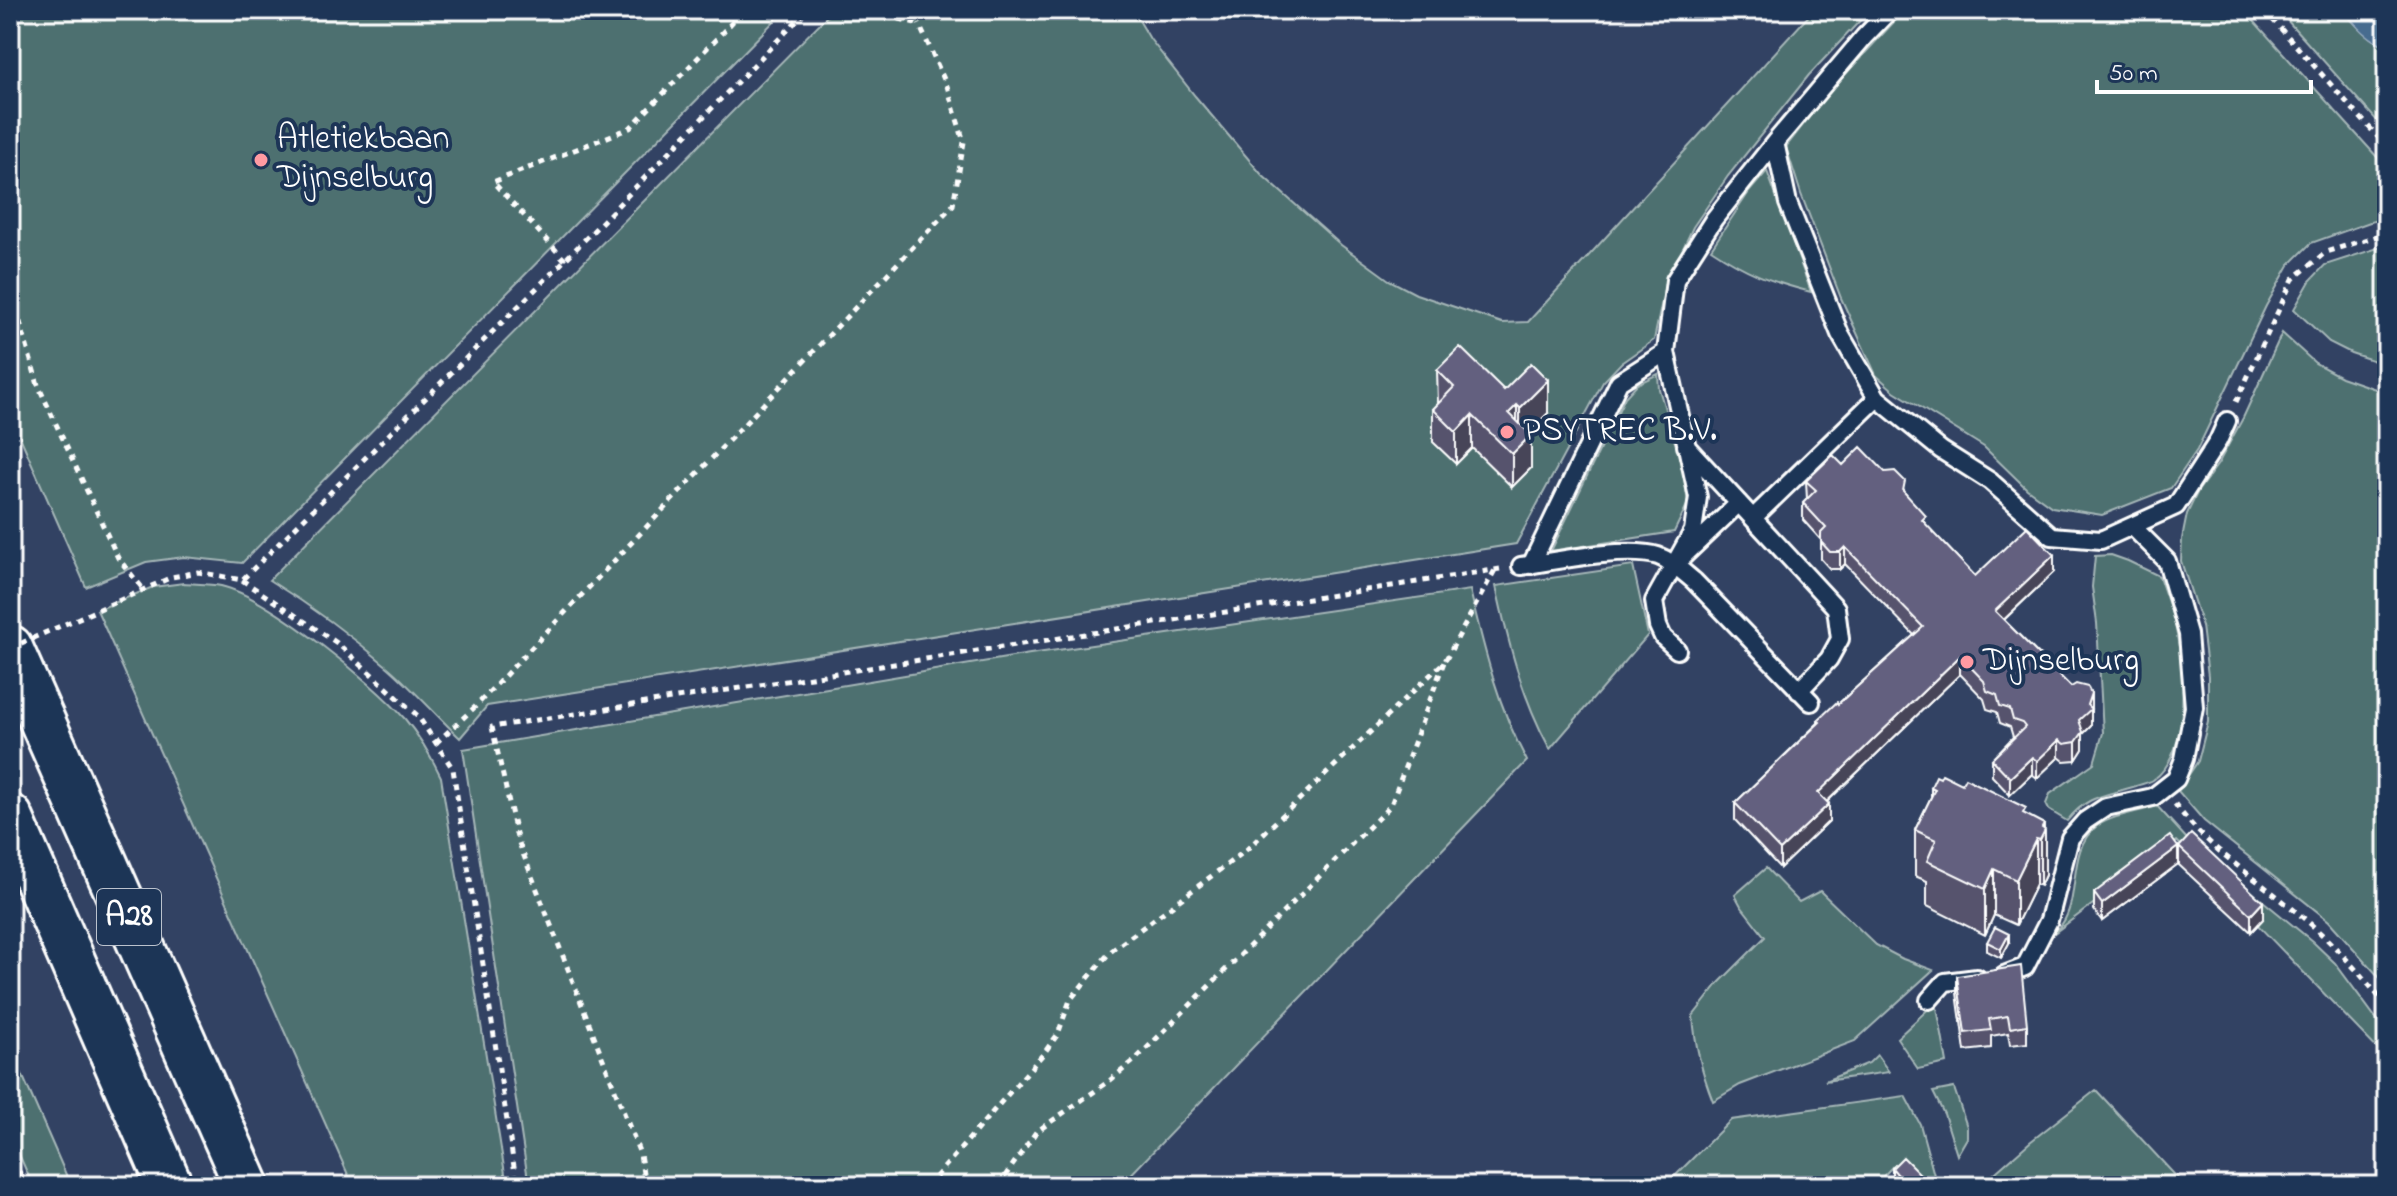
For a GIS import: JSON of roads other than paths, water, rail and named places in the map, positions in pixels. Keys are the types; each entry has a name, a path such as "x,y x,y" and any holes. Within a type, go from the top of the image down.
{"highway":[{"name":"A28","path":"10,648 247,1186"},
{"name":"A28","path":"10,817 170,1186"}],"lane":[{"path":"1677,650 1663,637 1654,601 1693,531 1698,497 1666,352 1675,280 1714,219 1775,142 1890,10"},
{"path":"1775,142 1788,203 1840,334 1877,398 1941,450 1990,481 2052,536 2101,540 2176,506 2218,441 2227,421"},
{"path":"1666,352 1619,382 1526,566 1631,552 1660,557 1694,581 1805,697 1840,639 1836,608 1684,444"},
{"path":"1753,518 1877,398"},
{"path":"1674,565 1739,503"},
{"path":"1929,1000 1945,982 2009,974 2025,967 2049,920 2070,838 2085,821 2106,807 2153,797 2176,779 2184,759 2194,707 2188,634 2167,561 2132,526"}],"water":[{"path":"2343,10 2387,10 2387,45 2369,36"}],"place":[{"name":"Atletiekbaan Dijnselburg","path":"261,160"},
{"name":"PSYTREC B.V.","path":"1507,432"},
{"name":"Dijnselburg","path":"1967,662"}]}
